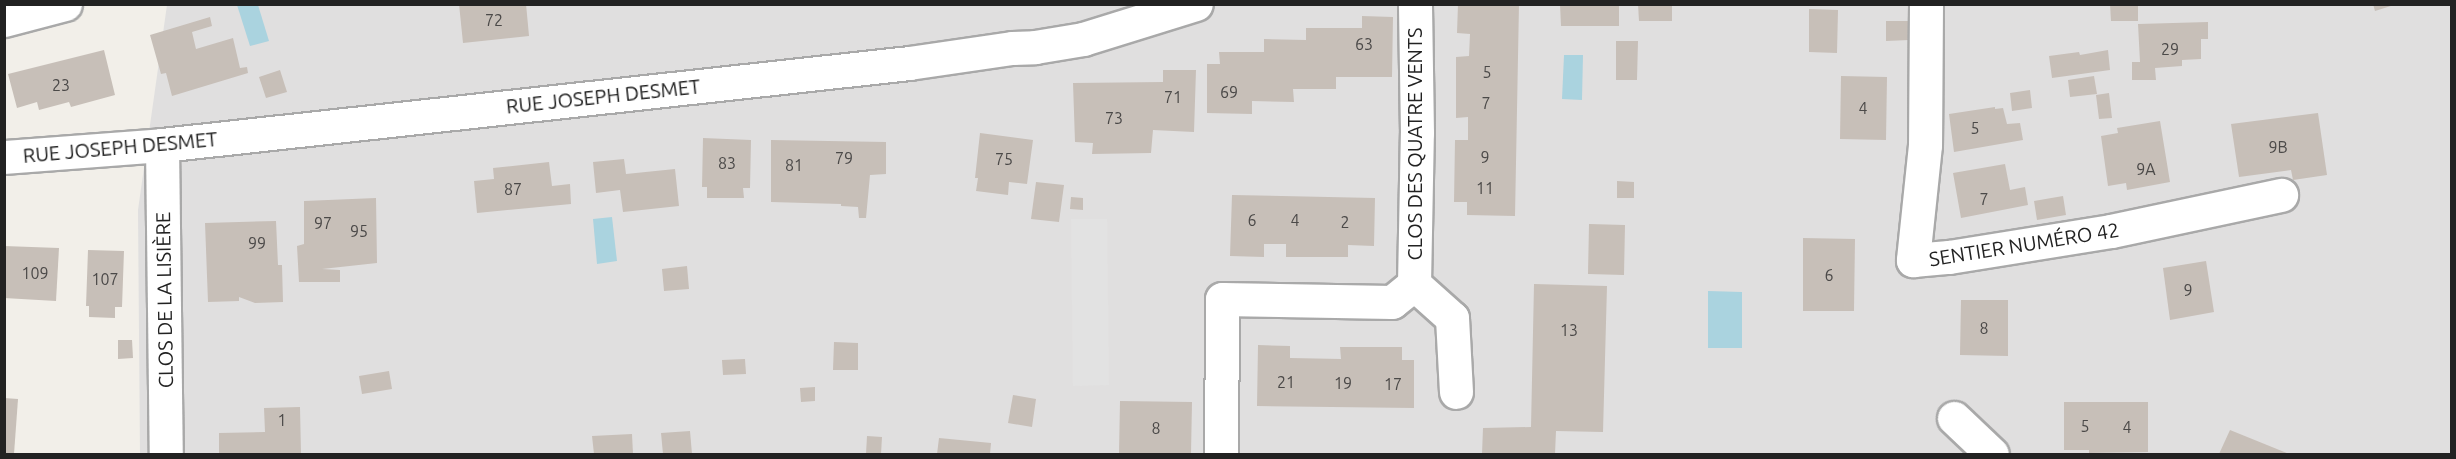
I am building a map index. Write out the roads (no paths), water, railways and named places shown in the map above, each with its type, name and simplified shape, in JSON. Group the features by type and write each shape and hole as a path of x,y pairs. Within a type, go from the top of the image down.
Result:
{"street":[{"path":"4,20 65,4"},
{"name":"RUE JOSEPH DESMET","path":"4,157 162,145 909,63 1011,48 1035,47 1083,39 1196,4"},
{"name":"CLOS DES QUATRE VENTS","path":"1221,454 1222,299 1392,302 1413,284 1417,134 1415,4"},
{"name":"SENTIER NUMÉRO 42","path":"1926,4 1925,145 1913,260 1949,257 2110,231 2281,195"},
{"name":"CLOS DE LA LISIÈRE","path":"162,145 166,454"},
{"name":"CLOS DES QUATRE VENTS","path":"1413,284 1452,318 1456,392"},
{"path":"1954,418 1992,454"}],"water":[{"path":"237,5 258,5 269,41 250,46"},
{"path":"1564,55 1583,55 1582,100 1562,99"},
{"path":"612,217 617,261 597,264 593,219"},
{"path":"1708,291 1742,292 1742,348 1708,348"}]}
